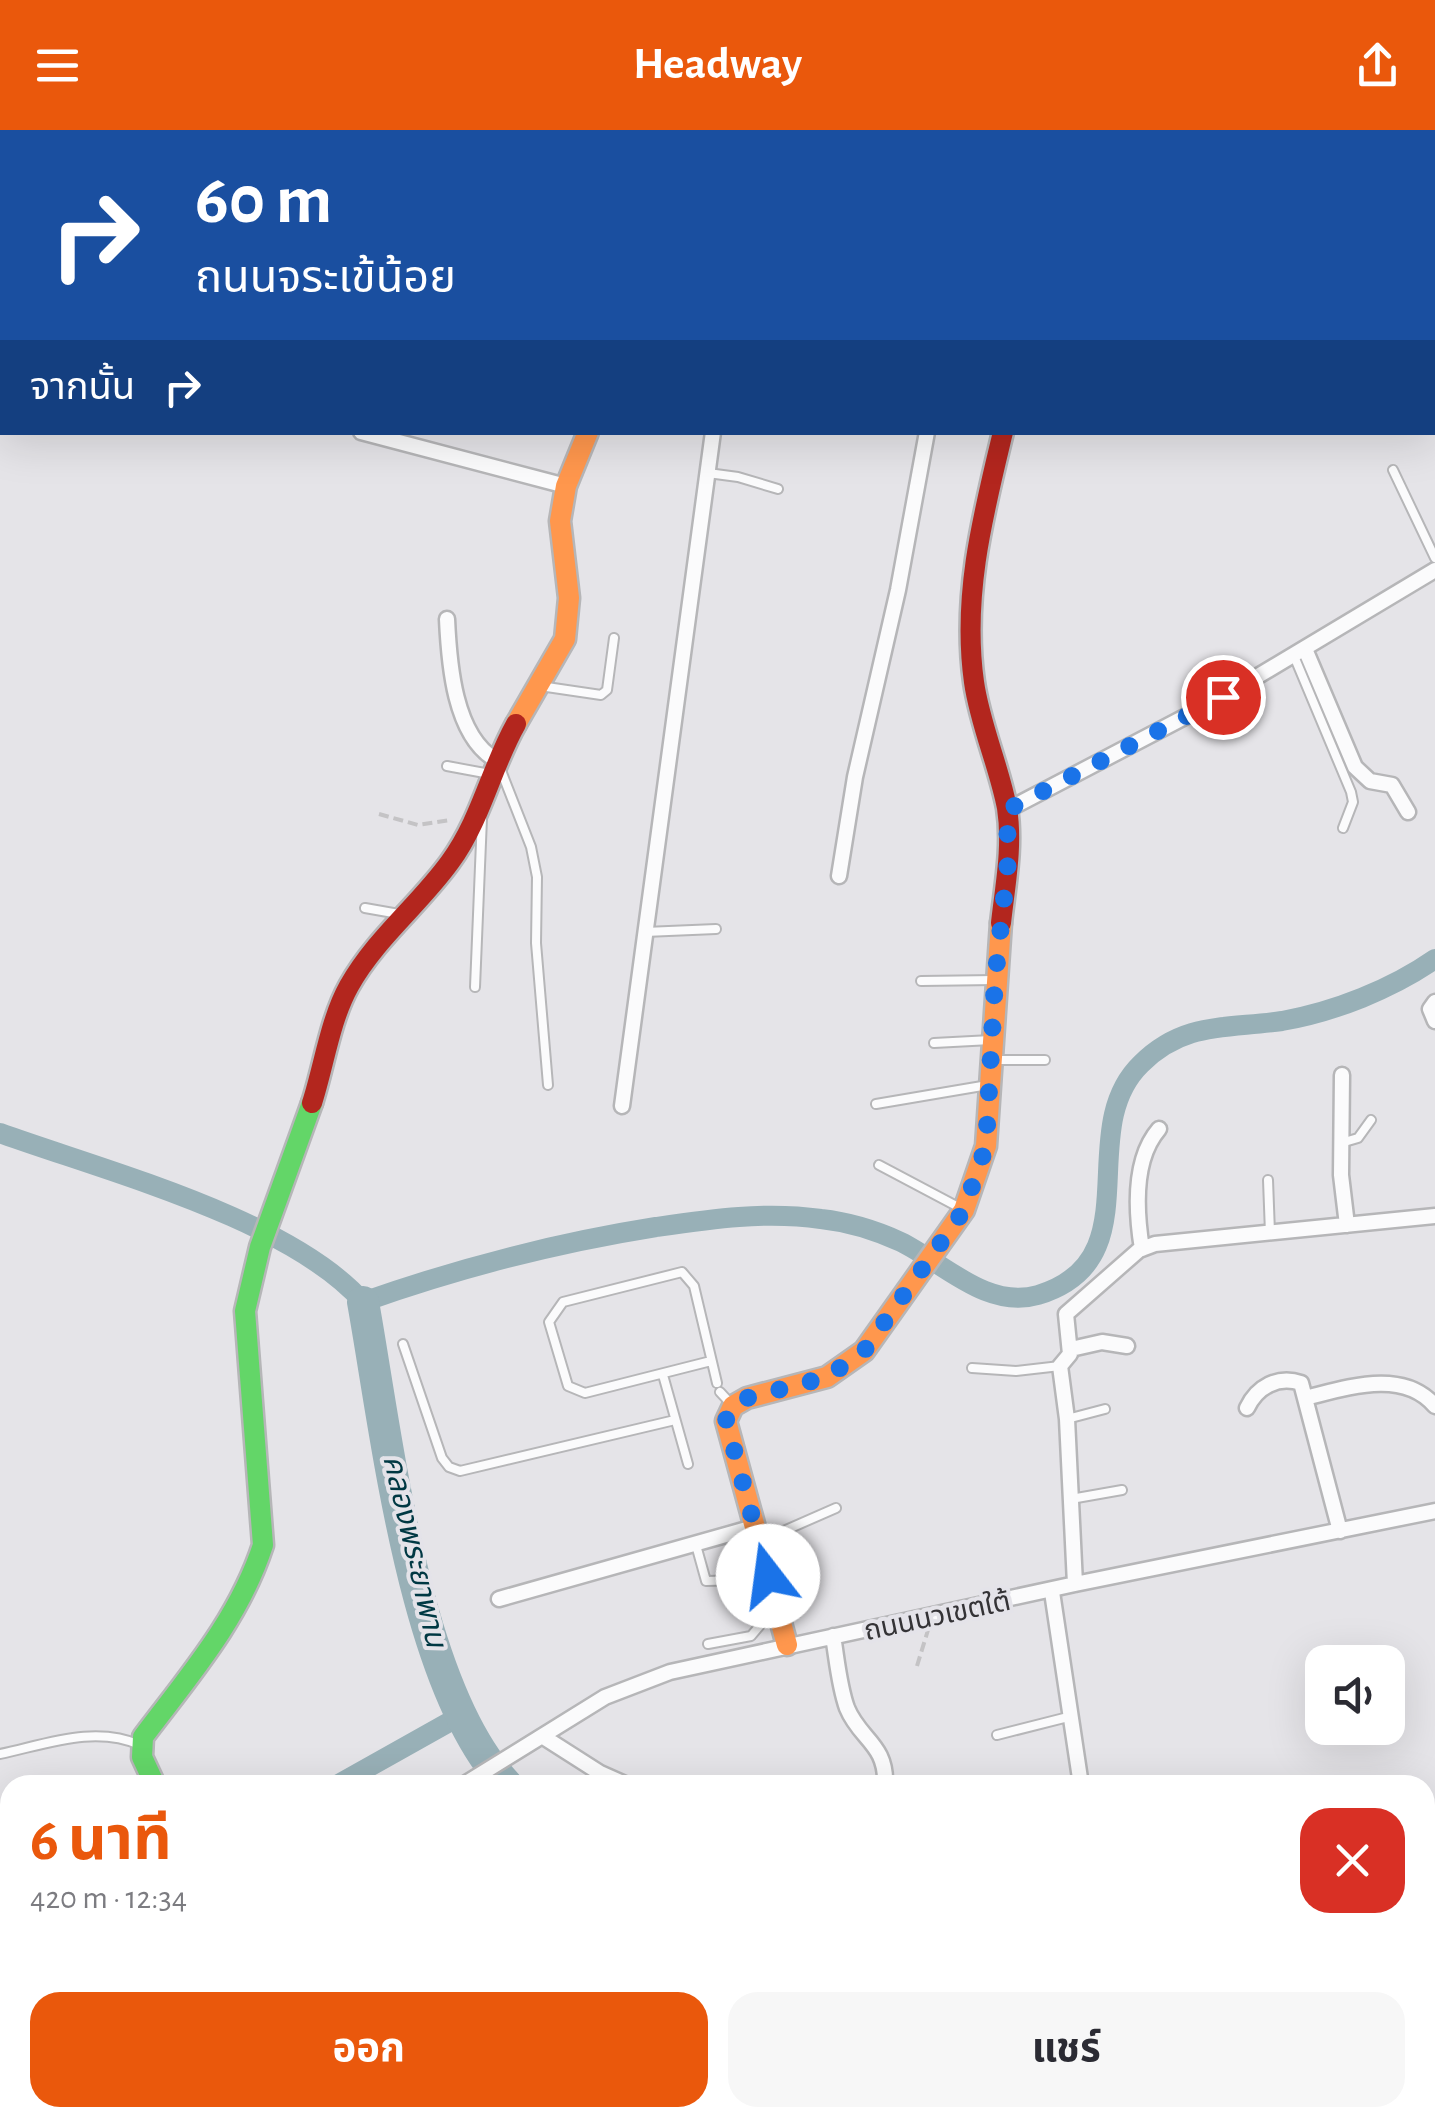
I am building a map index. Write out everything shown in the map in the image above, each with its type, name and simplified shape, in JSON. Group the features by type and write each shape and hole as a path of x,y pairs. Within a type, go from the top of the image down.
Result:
{"street":[{"path":"372,435 566,486"},
{"path":"151,1775 140,1745 246,1588 257,1568 263,1544 244,1335 245,1311 260,1247 280,1198 348,989 378,941 451,861 479,810 493,767 535,685 558,656 568,621 560,521 566,486 587,435"},
{"path":"622,1106 714,435"},
{"path":"839,876 855,777 898,590 926,435"},
{"path":"786,1645 726,1420 723,1394 842,1370 864,1351 964,1210 986,1146 995,980 1008,862 1007,810 974,684 969,630 978,535 1002,435"},
{"path":"1007,810 1137,744 1300,653 1435,570"},
{"path":"447,620 451,664 467,722 493,767"},
{"path":"1300,653 1354,767 1370,781 1392,784 1408,812"},
{"path":"1435,1002 1430,1009 1435,1021"},
{"path":"1342,1074 1342,1204 1347,1226"},
{"path":"1142,1249 1137,1218 1144,1160 1148,1143 1159,1129"},
{"path":"1076,1584 1068,1419 1060,1366 1070,1349 1066,1314 1142,1249 1170,1242 1435,1216"},
{"path":"1070,1349 1102,1342 1127,1346"},
{"path":"1246,1408 1262,1387 1290,1380 1300,1383 1340,1531"},
{"path":"1304,1398 1364,1383 1382,1383 1422,1392 1435,1406"},
{"name":"ถนนนวเขตใต้","path":"479,1775 639,1682 786,1645 1435,1511"},
{"path":"498,1599 696,1544 756,1535"},
{"path":"1052,1592 1080,1775"},
{"path":"833,1636 848,1711 879,1750 885,1775"},
{"path":"536,1740 604,1775"}],"lane":[{"path":"1393,470 1435,558"},
{"path":"708,474 738,477 778,489"},
{"path":"535,685 601,695 607,690 614,638"},
{"path":"1300,653 1354,802 1343,828"},
{"path":"446,766 493,767 531,848 537,877 536,943 548,1085"},
{"path":"475,986 479,810"},
{"path":"365,908 404,915"},
{"path":"645,932 716,929"},
{"path":"921,982 995,980"},
{"path":"934,1043 1045,1060"},
{"path":"876,1104 988,1085"},
{"path":"1341,1143 1358,1138 1371,1120"},
{"path":"879,1165 964,1210"},
{"path":"1268,1180 1270,1232"},
{"path":"712,1360 663,1375 577,1392 568,1386 549,1322 564,1302 682,1272 694,1286 723,1394"},
{"path":"403,1344 442,1458 449,1467 460,1471 675,1420"},
{"path":"972,1368 1016,1371 1060,1366"},
{"path":"663,1375 688,1464"},
{"path":"1068,1419 1105,1408"},
{"path":"1071,1500 1122,1490"},
{"path":"756,1535 836,1508"},
{"path":"696,1544 706,1580 746,1580 761,1624 751,1636 708,1644"},
{"path":"997,1735 1072,1716"},
{"path":"0,1754 106,1734 140,1745"}],"path":[{"path":"380,814 418,825 479,810"},
{"path":"917,1666 932,1616"}],"waterway":[{"path":"0,1133 142,1181 244,1222 331,1272 363,1302 435,1278 581,1241 697,1221 779,1216 831,1220 872,1230 901,1242 983,1290 1019,1298 1038,1295 1073,1278 1093,1254 1103,1224 1112,1123 1122,1092 1141,1064 1157,1050 1207,1029 1282,1021 1342,1005 1400,980 1435,959"},
{"name":"คลองพระยาพาน","path":"363,1302 395,1488 427,1625 449,1687 475,1742 500,1775"},
{"path":"355,1775 460,1716"}],"traffic: fast":[{"path":"150,1775 142,1757 143,1737 227,1622 263,1545 245,1311 260,1247 312,1103"}],"traffic: slow":[{"path":"516,724 565,639 569,598 560,521 566,486 587,435"},
{"path":"787,1645 726,1421 733,1406 747,1398 827,1377 864,1351 964,1210 986,1146 1001,923"}],"traffic: jam":[{"path":"1001,923 1009,822 974,682 971,618 976,556 1002,435"},
{"path":"312,1103 342,999 372,952 461,846 516,724"}],"route":[{"path":"768,1576 726,1420 733,1406 747,1398 827,1377 864,1351 964,1210 986,1146 995,980 1008,862 1007,810 1223,697"}]}
